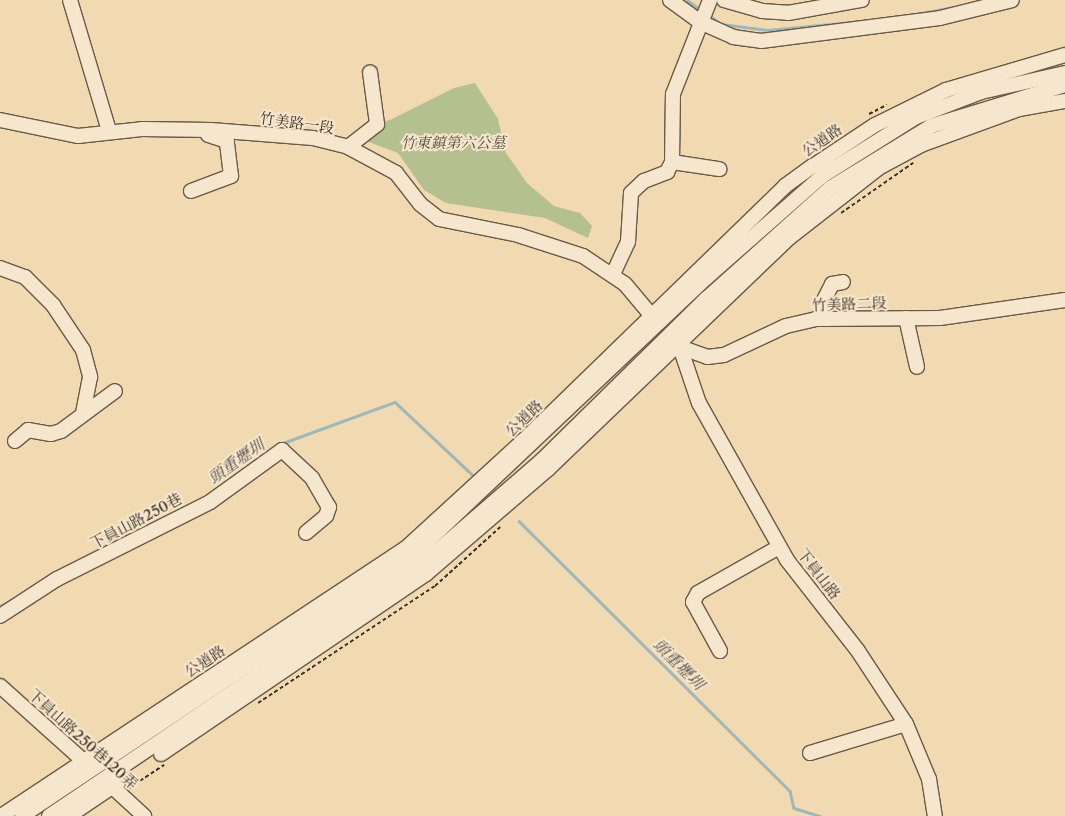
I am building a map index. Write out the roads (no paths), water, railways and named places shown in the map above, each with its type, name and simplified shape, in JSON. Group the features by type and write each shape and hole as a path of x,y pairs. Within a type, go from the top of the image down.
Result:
{"street":[{"path":"70,0 109,132"},
{"path":"670,0 700,22 733,37 761,42 940,18 1012,0"},
{"path":"613,274 628,242 631,193 644,181 667,172 672,162 673,94 710,0"},
{"path":"724,0 767,6 862,0"},
{"name":"公道路","path":"22,816 94,771 410,557 655,320 785,186 875,124 946,90 1065,55"},
{"path":"348,147 377,124 370,72"},
{"name":"公道路","path":"1,816 405,548 655,320 822,176 916,117 981,92 1065,73"},
{"path":"675,342 786,226 874,158 931,126 1065,85"},
{"path":"69,816 109,784 421,565 675,342 789,238 880,167 921,145 1019,110 1065,101"},
{"name":"竹美路一段","path":"0,120 59,134 188,130 313,138 348,147 396,173 420,204 439,219 553,244 613,274"},
{"path":"188,130 227,140 231,176 191,191"},
{"path":"672,162 719,169"},
{"path":"0,268 25,278 39,291 83,350 90,377 82,412"},
{"name":"竹美路二段","path":"613,274 675,342 707,357 724,355 786,326 826,319 940,318 1065,300"},
{"path":"826,319 823,302 832,284 843,282"},
{"path":"906,318 917,367"},
{"name":"下員山路","path":"675,342 699,403 779,547 858,652 906,724 929,779 936,816"},
{"path":"15,441 28,430 51,434 60,431 82,412 115,391"},
{"name":"下員山路250巷","path":"0,616 57,579 210,502 282,450 312,478 328,507 326,516 306,533"},
{"path":"720,651 693,602 698,593 779,547"},
{"name":"下員山路250巷120弄","path":"0,686 144,816"},
{"path":"810,753 906,724"},
{"path":"49,816 109,784"}],"waterway":[{"path":"687,0 700,9"},
{"path":"905,16 959,6"},
{"path":"709,15 721,24 768,30 872,20"},
{"name":"頭重壢圳","path":"280,444 395,402 475,477"},
{"name":"頭重壢圳","path":"519,521 790,791 794,808 821,816"},
{"name":"頭重壢圳","path":"0,606 19,596"}],"park label":[{"name":"竹東鎮第六公墓","path":"453,143"}]}
